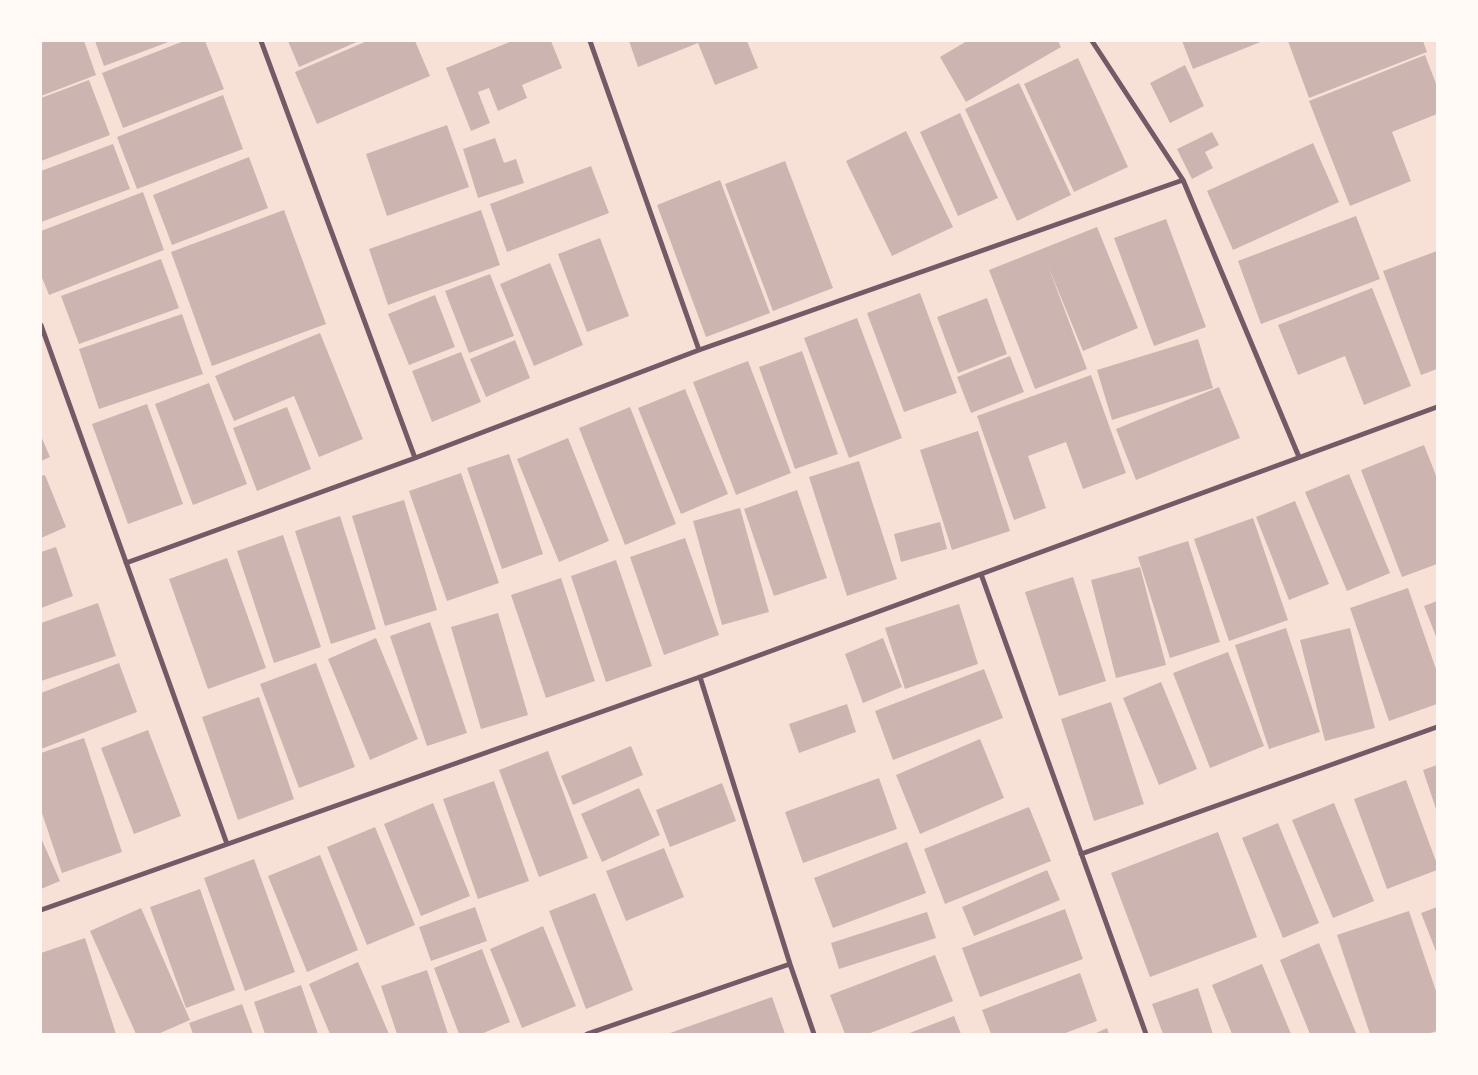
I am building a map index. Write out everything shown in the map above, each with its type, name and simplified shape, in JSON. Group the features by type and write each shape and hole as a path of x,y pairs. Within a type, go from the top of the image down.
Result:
{"street":[{"path":"261,41 416,458"},
{"path":"590,41 699,350"},
{"path":"1092,41 1183,180 1298,457"},
{"path":"126,563 416,458 699,350 1183,180"},
{"path":"41,325 227,844"},
{"path":"41,910 700,677 1437,407"},
{"path":"981,574 1146,1034"},
{"path":"700,677 790,964 814,1034"},
{"path":"1082,854 1437,727"},
{"path":"586,1034 790,964"}],"building":[{"path":"41,41 84,41 96,75 41,96"},
{"path":"95,41 171,41 104,66"},
{"path":"184,41 205,41 224,89 123,128 102,73"},
{"path":"288,41 359,41 299,67"},
{"path":"367,41 415,41 430,76 317,124 295,72"},
{"path":"512,41 551,41 562,68 522,85 527,98 498,111 489,88 478,92 490,123 471,131 446,68"},
{"path":"629,41 747,41 758,68 715,85 698,43 638,67"},
{"path":"967,41 1058,41 1061,47 966,102 940,57"},
{"path":"1182,41 1263,41 1193,69"},
{"path":"1288,41 1423,41 1427,52 1309,98"},
{"path":"1425,55 1437,86 1437,114 1392,132 1411,181 1350,206 1309,101"},
{"path":"1078,58 1128,167 1074,192 1024,84"},
{"path":"1185,65 1204,106 1170,123 1150,83"},
{"path":"89,80 110,135 41,161 41,98"},
{"path":"1019,83 1071,195 1017,221 965,109"},
{"path":"223,95 243,149 137,189 117,137"},
{"path":"960,113 998,198 958,216 920,132"},
{"path":"447,125 469,187 387,216 366,154"},
{"path":"906,131 953,227 892,256 846,161"},
{"path":"1212,132 1219,145 1205,152 1213,168 1192,179 1177,149"},
{"path":"495,138 504,163 516,159 524,183 478,198 463,149"},
{"path":"1313,143 1339,202 1233,250 1207,191"},
{"path":"113,144 130,189 41,222 41,171"},
{"path":"249,157 268,208 172,245 153,195"},
{"path":"785,161 833,288 773,311 725,184"},
{"path":"591,166 609,213 507,252 490,204"},
{"path":"720,180 770,313 706,337 657,205"},
{"path":"143,192 164,250 49,295 41,275 41,231"},
{"path":"284,210 326,324 212,366 171,252"},
{"path":"481,210 500,265 388,305 369,249"},
{"path":"1356,216 1380,279 1261,324 1238,261"},
{"path":"1166,219 1206,327 1154,346 1114,238"},
{"path":"1097,227 1138,328 1083,351 1048,266 1087,369 1035,389 989,270"},
{"path":"600,238 629,316 587,332 558,254"},
{"path":"1437,251 1437,369 1421,375 1383,271"},
{"path":"161,259 179,308 79,344 61,296"},
{"path":"550,263 583,345 534,366 500,284"},
{"path":"490,274 514,336 469,353 445,291"},
{"path":"1372,288 1411,386 1364,405 1345,356 1298,375 1278,325"},
{"path":"920,293 957,393 904,412 867,313"},
{"path":"435,295 455,347 409,365 388,314"},
{"path":"987,298 1007,354 958,373 937,317"},
{"path":"182,314 203,374 99,409 79,349"},
{"path":"857,318 902,438 849,458 804,338"},
{"path":"320,333 363,439 319,457 294,396 234,421 215,376"},
{"path":"1198,339 1213,388 1112,420 1097,370"},
{"path":"515,340 530,378 486,397 470,359"},
{"path":"802,351 838,454 795,469 759,367"},
{"path":"461,352 481,402 432,422 412,371"},
{"path":"1010,356 1024,392 971,413 957,377"},
{"path":"748,361 791,473 736,495 693,382"},
{"path":"1091,375 1126,473 1083,489 1066,442 1028,456 1046,508 1014,520 977,416"},
{"path":"209,383 247,484 193,505 155,404"},
{"path":"1219,387 1240,438 1136,480 1116,429"},
{"path":"685,389 728,494 681,514 638,408"},
{"path":"147,404 183,504 128,524 92,424"},
{"path":"287,407 311,469 257,491 233,428"},
{"path":"630,407 676,524 625,545 579,428"},
{"path":"978,431 1010,531 952,550 920,450"},
{"path":"41,436 50,457 41,461"},
{"path":"568,438 609,541 559,562 517,459"},
{"path":"1424,445 1437,478 1437,564 1402,577 1361,470"},
{"path":"509,454 543,554 502,569 467,468"},
{"path":"859,461 897,579 847,596 809,477"},
{"path":"461,473 499,583 447,601 409,491"},
{"path":"1349,474 1390,573 1347,591 1305,492"},
{"path":"45,475 66,527 41,538 41,476"},
{"path":"797,490 827,578 774,596 744,509"},
{"path":"404,500 437,610 385,626 352,516"},
{"path":"1295,501 1329,584 1289,600 1256,517"},
{"path":"740,508 769,612 722,625 693,521"},
{"path":"340,516 376,629 331,644 295,531"},
{"path":"1253,518 1288,620 1229,641 1194,539"},
{"path":"940,522 947,549 901,562 894,534"},
{"path":"283,535 321,647 274,663 237,551"},
{"path":"685,538 719,635 664,655 630,557"},
{"path":"1188,541 1220,642 1170,658 1138,557"},
{"path":"56,547 73,596 41,608 41,552"},
{"path":"227,558 266,668 208,689 169,579"},
{"path":"616,560 652,666 606,682 571,576"},
{"path":"1140,567 1166,665 1116,678 1091,580"},
{"path":"1073,577 1106,681 1059,696 1025,592"},
{"path":"561,578 595,681 546,698 511,595"},
{"path":"1408,588 1437,672 1437,704 1389,721 1350,608"},
{"path":"1437,601 1437,639 1424,606"},
{"path":"98,603 116,656 41,681 41,623"},
{"path":"959,604 978,664 905,689 885,628"},
{"path":"498,613 528,715 481,729 451,627"},
{"path":"430,622 467,733 427,746 390,636"},
{"path":"1286,628 1320,732 1269,749 1235,645"},
{"path":"1350,628 1375,728 1325,741 1300,640"},
{"path":"376,638 418,739 370,760 328,659"},
{"path":"883,638 902,687 863,703 845,654"},
{"path":"1228,652 1264,746 1210,768 1173,673"},
{"path":"119,663 137,712 41,749 41,693"},
{"path":"316,663 355,767 299,788 260,684"},
{"path":"984,669 1003,718 893,760 875,711"},
{"path":"1161,682 1197,769 1159,785 1123,698"},
{"path":"259,697 294,799 238,820 202,717"},
{"path":"1111,702 1144,804 1094,821 1061,719"},
{"path":"847,704 856,732 799,753 789,724"},
{"path":"148,730 181,816 134,834 101,748"},
{"path":"84,738 122,852 62,873 41,810 41,753"},
{"path":"980,739 1004,798 920,834 896,775"},
{"path":"631,746 643,775 573,805 561,776"},
{"path":"548,751 588,858 539,877 499,770"},
{"path":"1437,765 1437,809 1436,809 1423,770"},
{"path":"879,778 897,829 803,863 785,812"},
{"path":"1406,780 1437,864 1437,870 1387,889 1354,799"},
{"path":"494,781 529,881 478,899 443,799"},
{"path":"722,783 736,821 670,847 656,810"},
{"path":"639,788 660,835 602,862 581,814"},
{"path":"433,803 470,896 421,916 384,824"},
{"path":"1334,803 1374,901 1333,918 1292,820"},
{"path":"1029,807 1051,861 945,904 924,849"},
{"path":"1278,823 1319,923 1283,938 1242,838"},
{"path":"375,827 415,925 367,945 327,847"},
{"path":"1218,832 1257,937 1150,977 1111,873"},
{"path":"41,838 60,881 41,889"},
{"path":"907,842 926,893 833,928 814,878"},
{"path":"664,848 684,897 626,921 606,871"},
{"path":"320,855 358,950 307,972 268,876"},
{"path":"254,859 295,972 245,991 204,878"},
{"path":"1047,870 1060,900 974,936 962,907"},
{"path":"200,889 235,990 186,1008 150,907"},
{"path":"595,893 633,990 586,1009 549,911"},
{"path":"475,907 487,941 431,961 419,927"},
{"path":"1437,907 1437,954 1421,913"},
{"path":"141,908 190,1020 158,1034 136,1034 90,931"},
{"path":"1065,909 1083,959 980,997 962,948"},
{"path":"1409,911 1437,994 1437,1031 1427,1034 1370,1034 1337,935"},
{"path":"927,912 936,938 839,969 831,943"},
{"path":"543,926 576,1006 522,1028 490,949"},
{"path":"85,938 116,1034 41,1034 41,953"},
{"path":"1319,943 1355,1034 1310,1034 1280,960"},
{"path":"482,949 510,1022 481,1034 459,1034 434,968"},
{"path":"935,955 953,1001 868,1034 845,1034 830,995"},
{"path":"358,962 389,1034 330,1034 309,984"},
{"path":"1262,964 1291,1034 1232,1034 1212,985"},
{"path":"427,970 448,1034 397,1034 381,986"},
{"path":"1080,973 1097,1021 1063,1034 991,1034 982,1010"},
{"path":"301,985 318,1034 265,1034 254,1002"},
{"path":"1198,988 1213,1034 1163,1034 1152,1004"},
{"path":"772,997 785,1034 670,1034 670,1033"},
{"path":"242,1004 253,1034 193,1034 189,1023"},
{"path":"954,1016 961,1034 907,1034"},
{"path":"1107,1028 1109,1034 1094,1034"}]}
